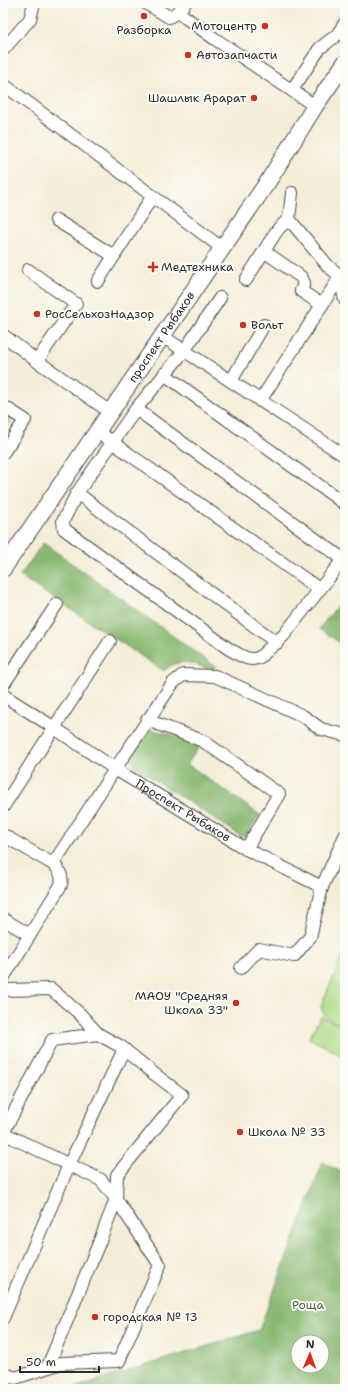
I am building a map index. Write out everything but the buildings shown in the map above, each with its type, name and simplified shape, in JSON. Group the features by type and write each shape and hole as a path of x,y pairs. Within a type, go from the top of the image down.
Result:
{"main road":[{"name":"проспект Рыбаков","path":"3,570 269,180 315,106 345,63"}],"street":[{"path":"3,50 30,18 34,3"},
{"path":"146,3 169,17 182,8 215,39 315,106"},
{"path":"292,90 320,48 337,35 345,23"},
{"path":"3,84 222,248"},
{"path":"292,193 289,220 328,266 342,278 345,300"},
{"path":"98,281 152,197"},
{"path":"56,220 114,256"},
{"path":"246,280 278,228 289,220"},
{"path":"264,251 301,277 304,283 301,292 322,305"},
{"path":"28,270 76,304 37,361"},
{"path":"260,401 322,305 342,278"},
{"path":"136,409 344,558 277,643 256,659 250,659 229,648 65,531 62,520 77,493 136,409 184,351 220,298"},
{"path":"231,381 264,325"},
{"path":"3,335 37,361 110,412"},
{"path":"162,336 345,456"},
{"path":"164,374 345,504"},
{"path":"3,406 25,420 3,453"},
{"path":"98,432 319,589"},
{"path":"77,493 277,643"},
{"path":"3,685 57,604"},
{"path":"3,807 53,727 110,641"},
{"path":"53,864 147,720 173,683 183,676 215,676 303,716 321,729 345,735"},
{"name":"Проспект Рыбаков","path":"3,695 115,769 246,849 322,887"},
{"path":"147,720 203,741 279,794 246,849"},
{"path":"3,835 53,864 60,871 62,877 61,885 3,978"},
{"path":"241,968 258,949 294,956 310,937 322,887 345,836"},
{"path":"3,919 30,935"},
{"path":"3,990 51,989 80,1014 98,1034 124,1049 182,1095 117,1175 116,1198 99,1244 48,1366"},
{"path":"3,1373 15,1378 61,1363 119,1361 160,1265 116,1198 101,1180 4,1137 52,1040 98,1034"},
{"path":"3,1318 69,1165 124,1049"}],"green space":[{"path":"3,414 12,419 3,433"},
{"path":"43,543 216,667 211,670 193,664 181,663 170,666 164,671 20,576"},
{"path":"345,596 345,645 319,629"},
{"path":"150,729 183,738 199,747 187,764 260,815 246,835 241,836 135,767 132,758 134,750"},
{"path":"345,950 345,1026 326,1017 321,1006"},
{"path":"321,1016 345,1029 345,1057 309,1038"},
{"name":"Роща","path":"323,1162 345,1174 345,1389 70,1389 259,1330"}],"place":[{"name":"Разборка","path":"144,16"},
{"name":"Мотоцентр","path":"265,26"},
{"name":"Автозапчасти","path":"188,55"},
{"name":"Шашлык Арарат","path":"254,98"},
{"name":"Медтехника","path":"153,267"},
{"name":"РосСельхозНадзор","path":"37,314"},
{"name":"Вольт","path":"243,325"},
{"name":"МАОУ \"Средняя Школа 33\"","path":"236,1003"},
{"name":"Школа № 33","path":"240,1132"},
{"name":"городская № 13","path":"95,1317"}]}
